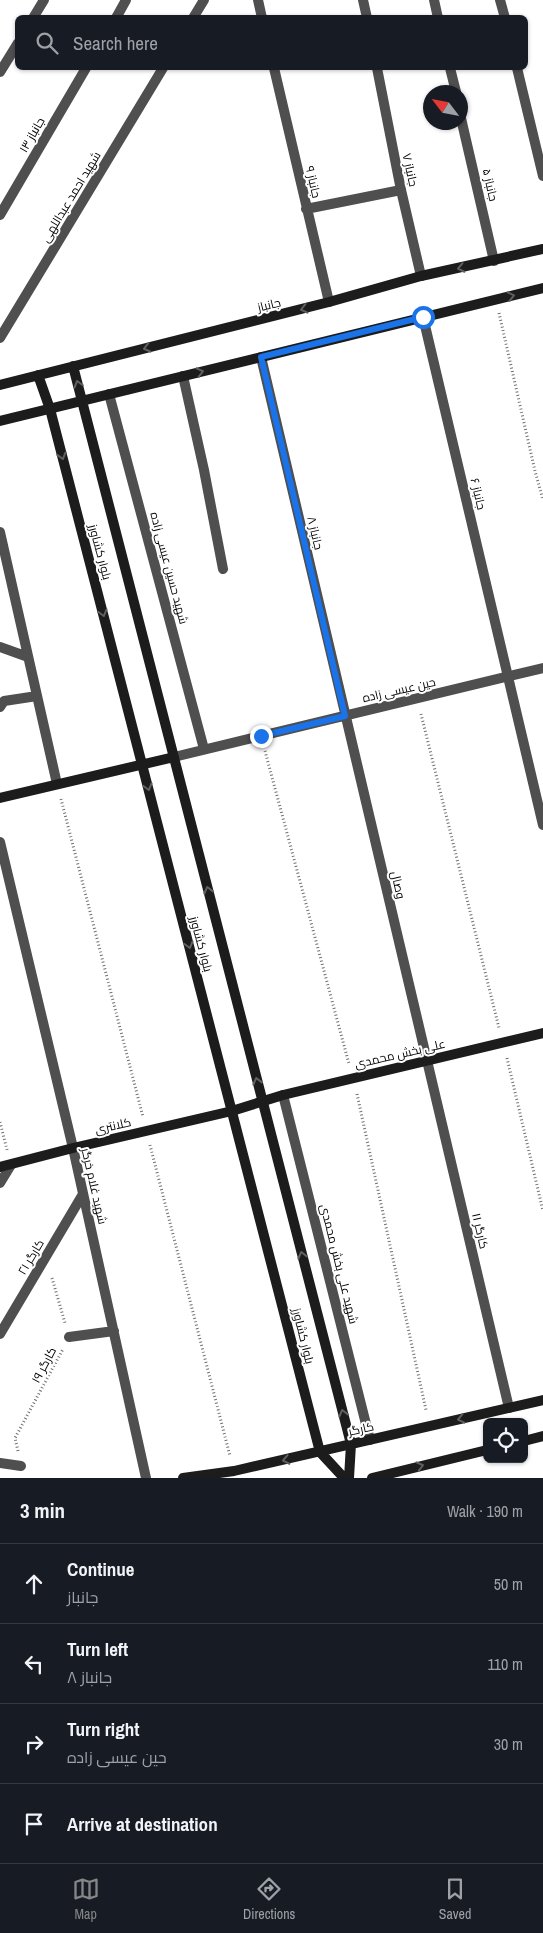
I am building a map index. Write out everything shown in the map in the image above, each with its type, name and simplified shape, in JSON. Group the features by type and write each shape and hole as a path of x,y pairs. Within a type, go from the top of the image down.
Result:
{"street":[{"path":"35,15 44,0"},
{"path":"118,15 126,0"},
{"path":"196,15 204,0"},
{"path":"258,0 261,15"},
{"path":"363,0 366,15"},
{"path":"434,0 437,15"},
{"path":"500,0 503,15"},
{"path":"0,72 15,48"},
{"name":"جانباز ۱۳","path":"0,215 85,70"},
{"name":"شهید احمد عبداللهی","path":"0,338 162,70"},
{"name":"جانباز ۹","path":"274,70 329,302"},
{"name":"جانباز ۷","path":"377,70 401,190 421,276"},
{"path":"450,70 454,85"},
{"path":"517,70 543,176"},
{"name":"جانباز ۵","path":"464,130 494,261"},
{"path":"306,209 401,190"},
{"name":"جانباز","path":"0,385 329,302 421,276 543,249"},
{"path":"0,421 543,288"},
{"name":"جانباز ۶","path":"423,317 543,824"},
{"name":"جانباز ۸","path":"261,357 345,716"},
{"name":"بلوار کشاورز","path":"73,366 351,1444 349,1478"},
{"name":"بلوار کشاورز","path":"38,375 50,409 320,1452 344,1478"},
{"path":"182,376 204,470 223,569"},
{"name":"شهید حسین عیسی زاده","path":"109,394 204,749"},
{"path":"0,532 57,784"},
{"path":"0,647 28,657"},
{"name":"حین عیسی زاده","path":"174,756 543,668"},
{"path":"0,707 4,701 37,696"},
{"name":"وصال","path":"345,716 427,1061"},
{"path":"0,798 174,756"},
{"name":"شهید غلام خرگر","path":"0,842 73,1148 146,1478"},
{"name":"علی بخش محمدی","path":"263,1103 283,1095 543,1033"},
{"name":"کارگر ۱۱","path":"427,1061 508,1408"},
{"name":"شهید علی بخش محمدی","path":"283,1095 370,1440"},
{"name":"کلانتری","path":"0,1167 263,1103"},
{"path":"0,1183 11,1165"},
{"name":"کارگر ۲۱","path":"0,1334 83,1194"},
{"path":"69,1337 114,1331"},
{"name":"کارگر","path":"183,1478 234,1471 543,1400"},
{"path":"528,1440 543,1436"},
{"path":"372,1478 483,1451"},
{"path":"0,1463 22,1466"}],"path":[{"path":"496,299 543,500"},
{"path":"417,699 543,1211"},
{"path":"0,1122 11,1165"},
{"name":"کارگر ۱۹","path":"22,1466 15,1438 69,1337 46,1257"}],"route":[{"path":"261,736 345,716 261,357 423,317"}]}
